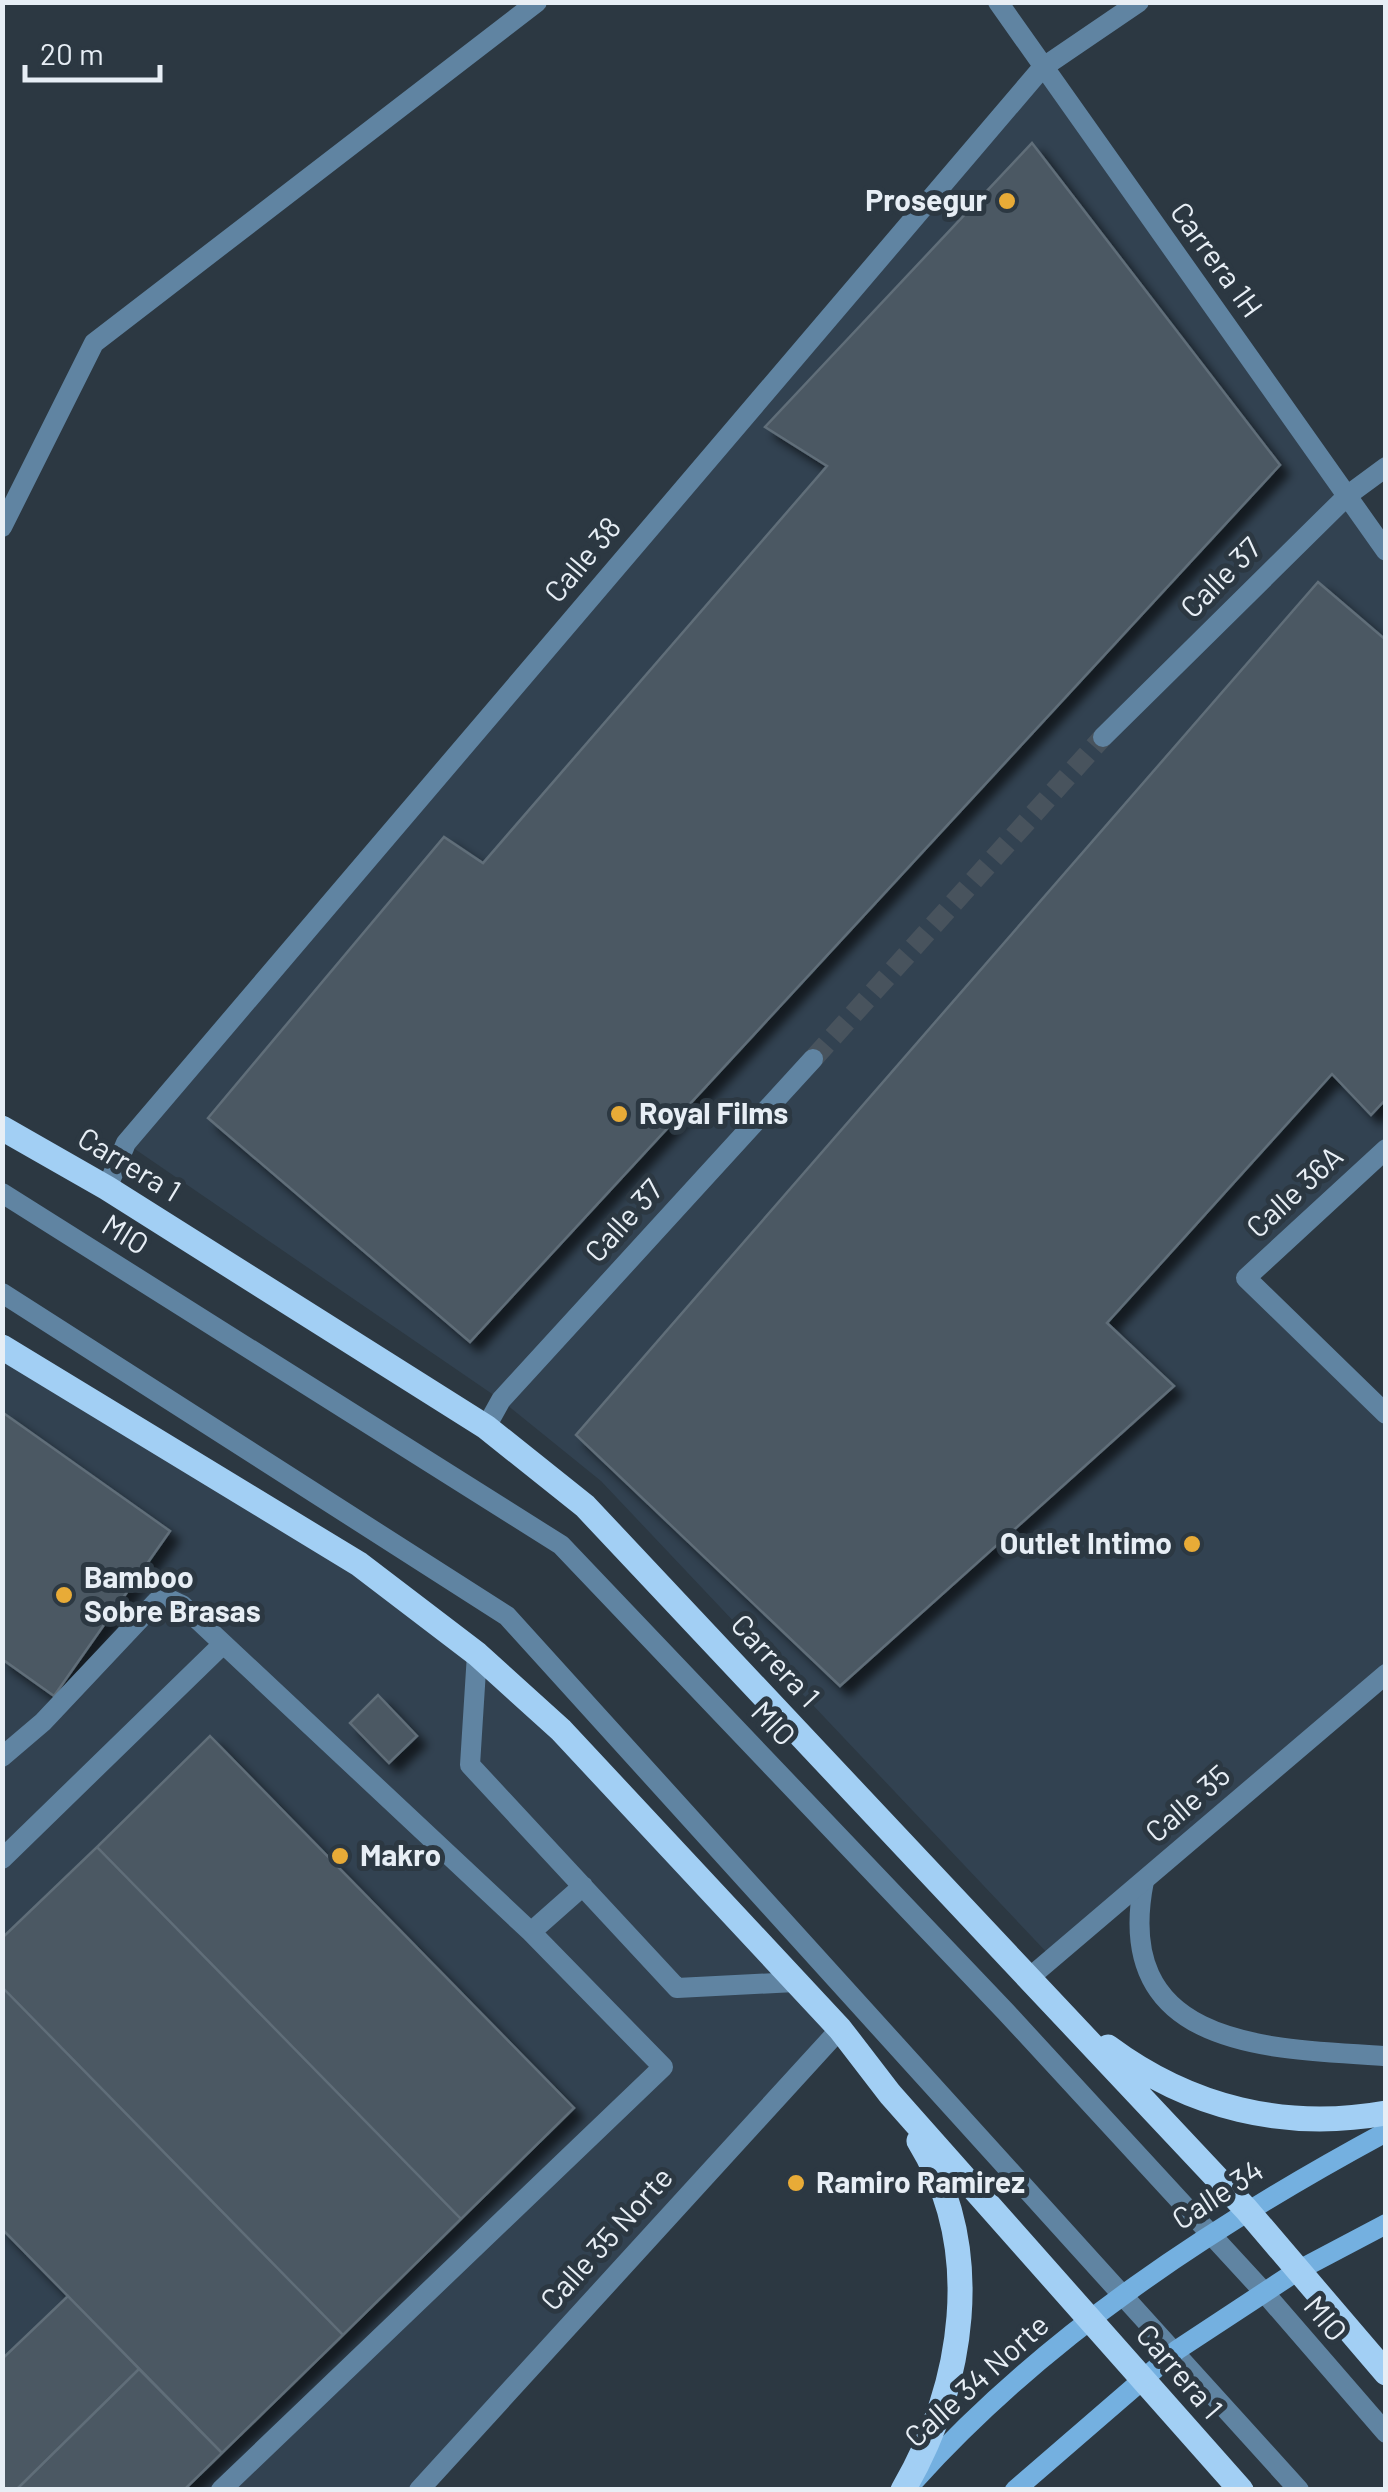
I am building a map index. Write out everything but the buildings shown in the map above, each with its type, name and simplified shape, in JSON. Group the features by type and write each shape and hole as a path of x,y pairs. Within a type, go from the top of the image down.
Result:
{"main road":[{"name":"Carrera 1","path":"2,1128 108,1188 486,1427 585,1506 1246,2209 1386,2373"},
{"name":"Carrera 1","path":"2,1347 359,1564 477,1654 561,1730 840,2029 890,2094 1241,2490"},
{"path":"1062,2014 1122,2058 1184,2094 1252,2115 1337,2122 1386,2113"},
{"path":"890,2094 930,2160 954,2233 962,2310 952,2376 931,2440 904,2490"},
{"name":"Calle 34","path":"1090,2319 1246,2209 1386,2132"},
{"path":"1015,2490 1176,2350 1297,2270 1386,2224"},
{"name":"Calle 34 Norte","path":"904,2490 951,2440 1090,2319"}],"street":[{"path":"2,527 94,343 537,2"},
{"name":"Carrera 1H","path":"998,2 1386,552"},
{"name":"Calle 38","path":"108,1188 126,1144 1042,68 1139,2"},
{"name":"Calle 37","path":"1103,737 1348,495 1386,467"},
{"name":"Calle 37","path":"486,1427 501,1400 813,1059"},
{"name":"Calle 36A","path":"1386,1149 1246,1278 1386,1414"},
{"name":"MIO","path":"2,1193 560,1546 1006,2012 1263,2291 1386,2433"},
{"path":"2,1293 506,1616 1299,2490"},
{"path":"2,1757 42,1722 157,1601 169,1599 182,1605 531,1932 662,2067 222,2490"},
{"path":"2,1858 222,1645"},
{"path":"477,1654 470,1765 678,1988 795,1982"},
{"name":"Calle 35","path":"1029,1978 1386,1674"},
{"path":"1144,1881 1137,1918 1140,1953 1157,1994 1184,2018 1217,2035 1269,2046 1386,2056"},
{"path":"531,1932 583,1886"},
{"name":"Calle 35 Norte","path":"418,2490 840,2029"}],"shaded area":[{"path":"1042,68 1385,551 1385,1149 1247,1279 1385,1414 1385,1674 1052,1958 601,1481 501,1400 126,1143"},
{"name":"Makro","path":"2,1347 477,1654 840,2029 419,2489 3,2489 3,1659 55,1695 169,1531 3,1412"}],"tunnel":[{"path":"813,1059 1103,737"}],"place":[{"name":"Prosegur","path":"1007,201"},
{"name":"Royal Films","path":"619,1114"},
{"name":"Outlet Intimo","path":"1192,1544"},
{"name":"Bamboo Sobre Brasas","path":"64,1595"},
{"name":"Makro","path":"340,1856"},
{"name":"Ramiro Ramirez","path":"796,2183"}]}
